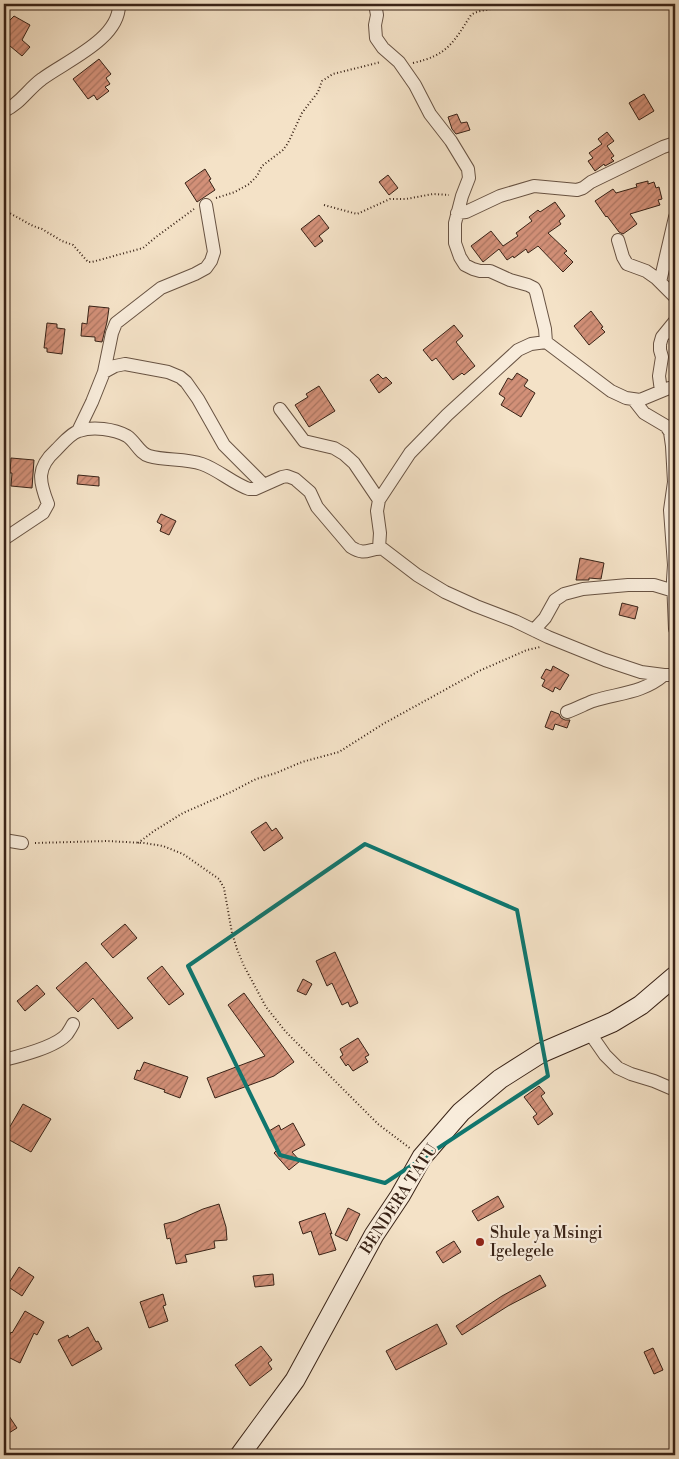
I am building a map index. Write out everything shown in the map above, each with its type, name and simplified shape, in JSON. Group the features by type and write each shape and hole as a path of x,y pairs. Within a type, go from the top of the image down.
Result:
{"main road":[{"name":"BENDERA TATU","path":"240,1455 295,1380 383,1220 400,1196 422,1157 461,1112 500,1079 541,1053 613,1022 641,1005 675,976"}],"street":[{"path":"4,111 21,100 40,80 88,50 100,40 114,24 120,11 120,4"},
{"path":"375,4 378,15 375,25 376,38 383,48 400,64 415,85 430,114 468,169 469,178 455,223 455,243 460,257 465,265 473,269 490,271 510,280 528,284 534,288 545,329 546,342"},
{"path":"457,213 466,212 507,193 534,186 577,190 629,163 675,143"},
{"path":"4,538 43,513 48,504 40,480 42,466 49,455 78,431 104,372 112,333 116,323 161,288 195,274 206,268 211,261 214,252 206,205"},
{"path":"660,282 675,217"},
{"path":"618,240 627,264 646,271 675,297"},
{"path":"661,391 659,376 662,357 660,344 662,337 675,320"},
{"path":"379,548 380,533 377,511 380,500 410,453 446,415 518,350 532,344 546,342 611,391 626,398 640,400 669,388 675,388"},
{"path":"104,372 115,366 125,364 168,372 180,377 198,399 224,445 264,485"},
{"path":"633,399 644,413 666,426 670,432 674,482 670,510 674,565 675,629"},
{"path":"280,409 304,441 334,448 354,463 380,500"},
{"path":"78,431 102,428 127,436 142,453 148,456 202,464 249,489 255,489 282,477 287,476 295,479 310,492 317,508 356,551 372,551 379,548 388,552 417,575 445,592 476,606 515,621 577,650 605,660 641,672 670,675"},
{"path":"534,630 546,618 549,608 555,600 564,594 583,589 628,585 654,585 674,591"},
{"path":"568,712 595,701 641,688 670,675"},
{"path":"4,840 22,843"},
{"path":"4,1060 47,1046 66,1036 73,1024"},
{"path":"589,1032 606,1056 618,1068 675,1090"}],"path":[{"path":"4,210 73,245 88,262 144,248 197,207 206,205 219,196 235,192 249,184 257,176 262,166 283,150 302,113 318,92 322,82 333,74 382,62 400,64 420,61 442,52 454,42 471,15 480,11 498,8 502,4"},
{"path":"324,205 357,214 390,199 406,199 433,194 462,196"},
{"path":"138,843 183,813 232,792 256,779 302,762 339,752 382,724 479,671 527,650 540,647"},
{"path":"22,843 107,841 163,846 183,854 219,879 224,888 232,933 237,949 266,1007 286,1032 378,1124 422,1157"}],"highlighted area":[{"path":"365,844 517,910 548,1076 385,1183 280,1155 188,966"}],"building":[{"path":"14,16 30,25 22,40 30,47 22,56 4,41 4,26"},
{"path":"99,59 111,74 106,78 110,84 105,87 109,91 97,100 94,95 88,99 73,79"},
{"path":"644,94 654,111 639,120 629,103"},
{"path":"457,114 461,123 467,122 470,130 456,134 448,117"},
{"path":"607,132 614,141 607,146 614,156 611,158 614,161 605,166 604,164 595,171 588,161 593,158 589,153 602,144 598,139"},
{"path":"205,169 215,190 197,202 185,183"},
{"path":"388,175 398,188 389,195 379,182"},
{"path":"648,181 648,184 654,182 656,188 659,187 662,199 658,200 660,205 630,214 637,224 623,234 619,232 595,201 613,189 616,193 637,187 636,184"},
{"path":"555,202 565,216 559,221 561,224 548,233 567,251 564,253 573,262 563,272 538,246 528,253 526,249 514,258 513,256 507,260 499,249 483,262 471,246 491,231 503,246 518,236 516,233 532,221 529,217 538,210 540,212"},
{"path":"319,215 329,228 319,236 323,241 315,247 301,229"},
{"path":"89,306 109,308 102,342 95,341 95,337 81,336 82,323 87,324"},
{"path":"591,311 605,332 589,345 574,326"},
{"path":"47,323 57,324 57,328 65,329 62,354 47,352 47,348 44,348"},
{"path":"454,325 463,336 456,342 475,366 464,375 462,373 453,380 436,358 432,361 423,350"},
{"path":"517,373 528,380 524,386 535,393 521,417 501,405 505,398 499,394 508,378 512,380"},
{"path":"378,374 383,379 386,377 392,383 379,393 370,380"},
{"path":"319,386 335,411 309,427 295,405 308,397 306,394"},
{"path":"11,458 34,460 32,488 11,486"},
{"path":"78,475 99,477 99,486 77,484"},
{"path":"161,514 176,521 169,535 160,531 162,525 157,522"},
{"path":"580,558 604,563 601,579 576,580"},
{"path":"622,603 638,607 635,619 619,615"},
{"path":"553,666 569,675 560,690 555,687 553,692 542,686 545,680 541,678 546,669 551,671"},
{"path":"551,711 559,714 565,720 570,720 567,728 555,724 553,730 545,727"},
{"path":"266,822 272,831 276,828 283,838 264,851 251,832"},
{"path":"125,924 137,938 113,958 101,944"},
{"path":"335,952 358,1003 350,1007 348,1002 342,1005 332,983 327,986 316,961"},
{"path":"86,962 133,1018 118,1029 93,998 78,1012 56,988"},
{"path":"162,966 184,994 169,1005 147,978"},
{"path":"303,979 312,984 306,995 297,991"},
{"path":"37,985 45,994 25,1011 17,1001"},
{"path":"244,993 294,1062 274,1076 215,1098 207,1078 265,1056 228,1005"},
{"path":"358,1038 369,1055 365,1057 368,1062 353,1071 348,1064 346,1066 340,1057 343,1055 340,1049"},
{"path":"144,1062 188,1077 180,1098 164,1092 165,1090 134,1079 137,1070 140,1071"},
{"path":"539,1086 545,1093 541,1096 553,1114 538,1125 533,1117 537,1114 524,1097"},
{"path":"23,1104 51,1119 31,1152 4,1137"},
{"path":"293,1123 305,1145 292,1152 300,1161 289,1170 274,1153 277,1150 269,1131 279,1125 281,1130"},
{"path":"498,1196 504,1207 478,1221 472,1211"},
{"path":"219,1204 226,1227 227,1240 214,1241 215,1248 185,1255 187,1262 176,1264 170,1238 167,1239 164,1224"},
{"path":"348,1208 360,1214 347,1241 335,1235"},
{"path":"325,1213 336,1250 319,1255 311,1231 303,1234 299,1222"},
{"path":"454,1241 461,1252 443,1263 436,1252"},
{"path":"19,1267 34,1277 22,1296 7,1286"},
{"path":"273,1274 274,1285 255,1287 253,1276"},
{"path":"540,1275 546,1286 508,1306 462,1335 456,1326 502,1296"},
{"path":"163,1294 166,1305 163,1306 168,1321 149,1328 140,1302"},
{"path":"25,1311 44,1322 37,1335 34,1333 20,1363 4,1355 4,1348 11,1332"},
{"path":"437,1324 447,1344 396,1370 386,1351"},
{"path":"88,1327 102,1349 72,1366 58,1340 68,1335 69,1338"},
{"path":"261,1346 272,1360 268,1363 272,1369 250,1386 235,1365"},
{"path":"653,1348 663,1370 654,1374 644,1352"},
{"path":"9,1416 17,1428 4,1436 4,1420"}],"place":[{"name":"Shule ya Msingi Igelegele","path":"480,1242"}]}
